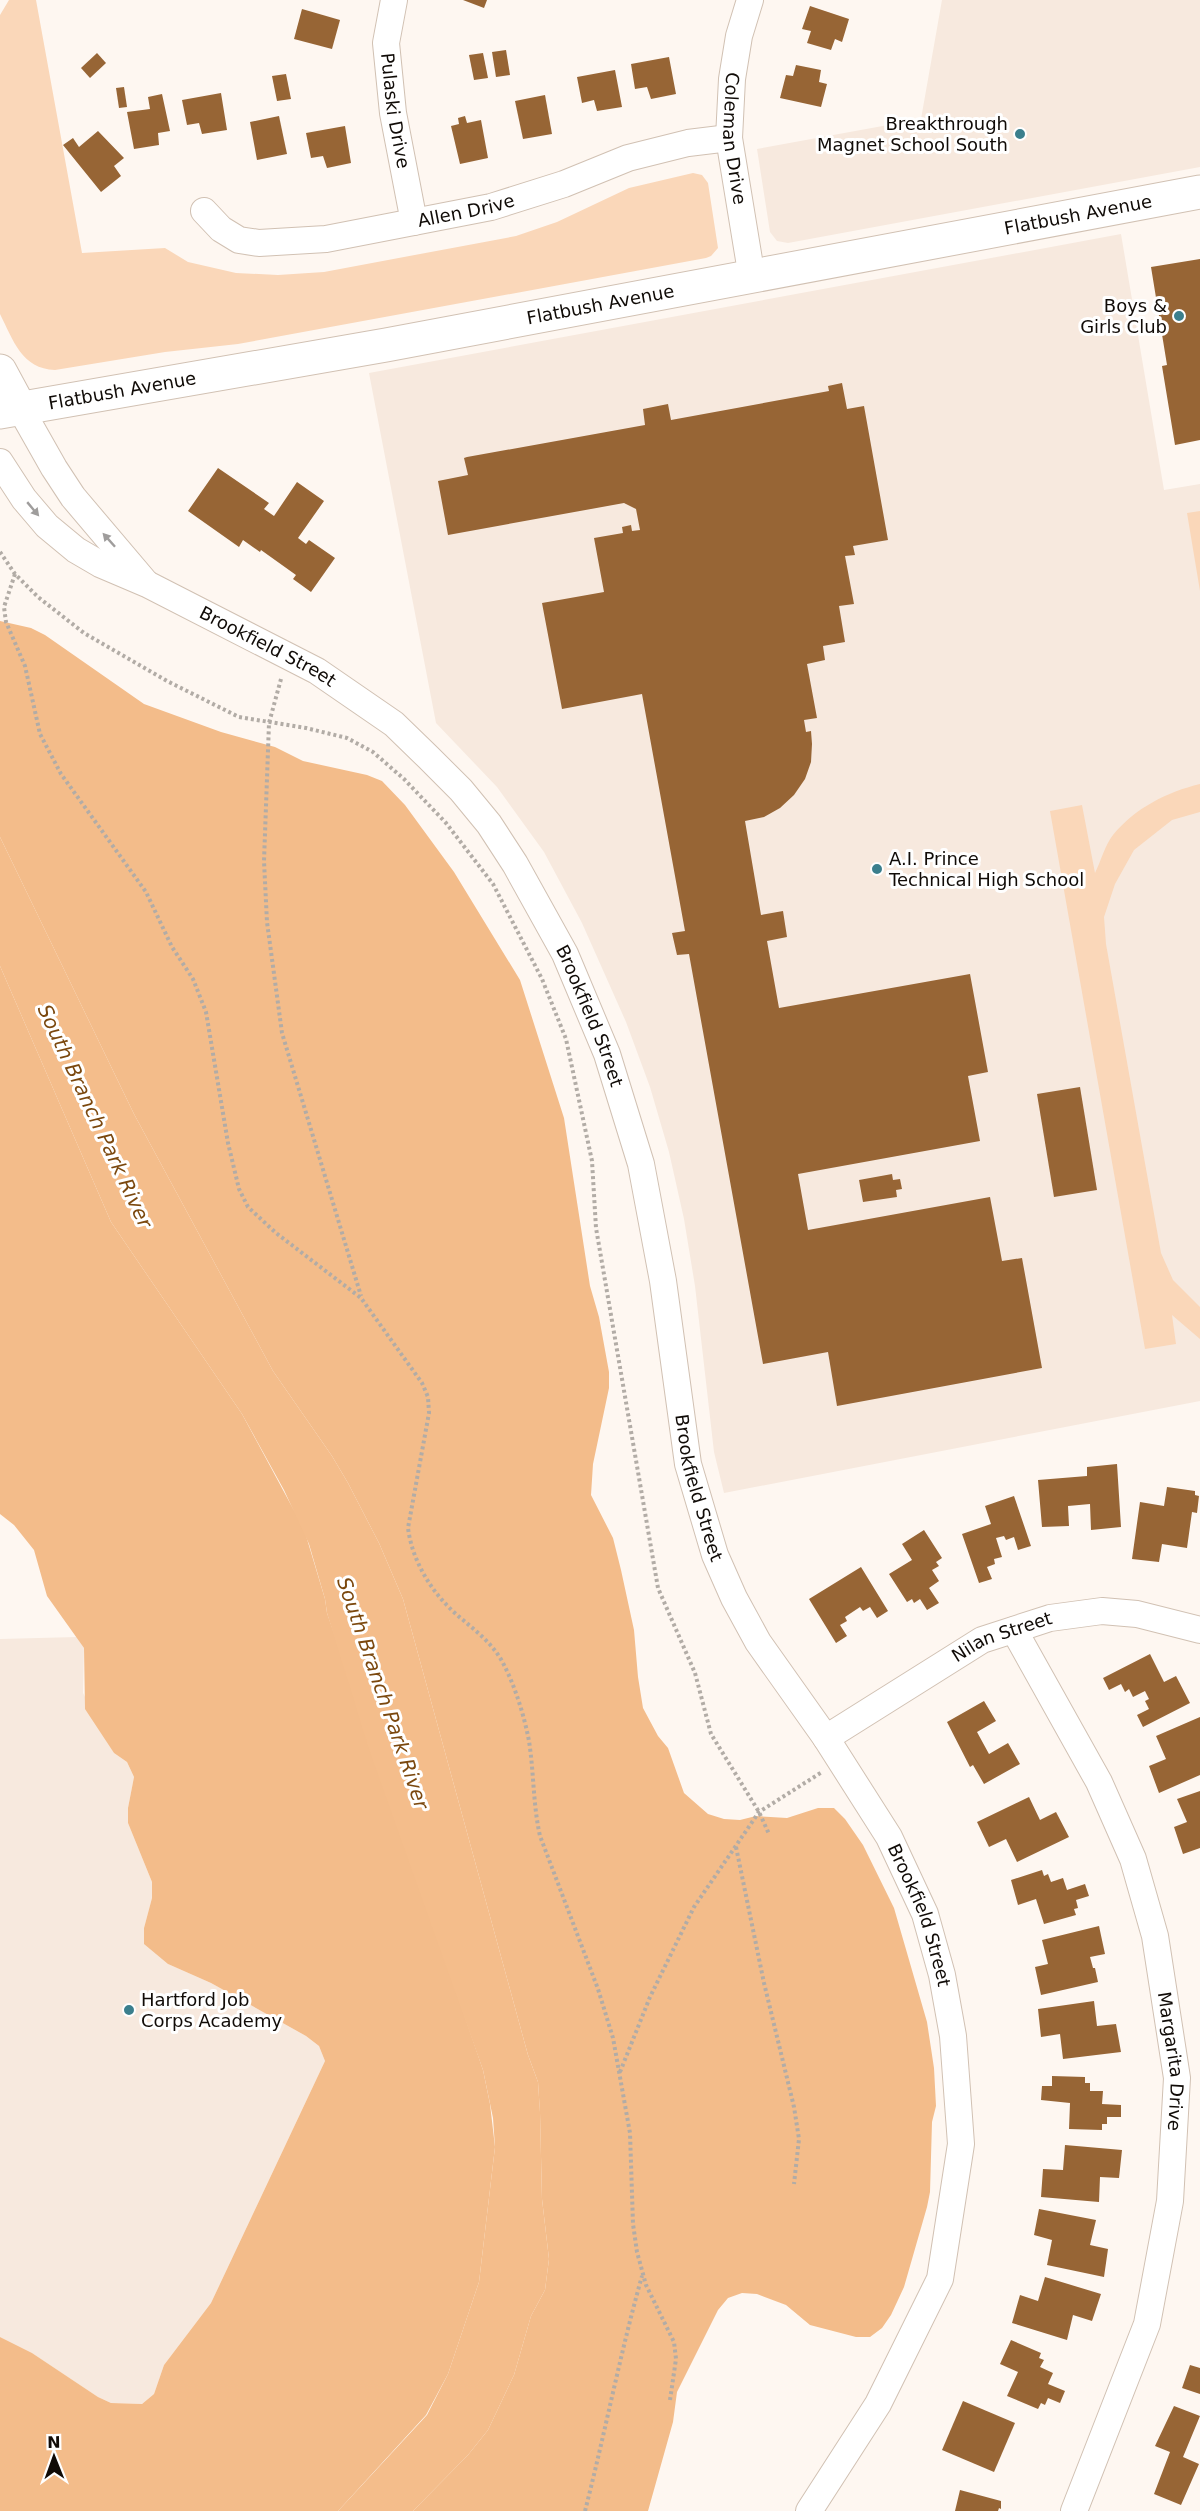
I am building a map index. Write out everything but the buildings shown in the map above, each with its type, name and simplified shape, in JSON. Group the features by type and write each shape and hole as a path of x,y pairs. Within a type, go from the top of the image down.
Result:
{"street":[{"name":"Pulaski Drive","path":"393,0 386,43 393,113 414,222"},
{"name":"Coleman Drive","path":"750,0 739,36 732,80 729,138 752,278"},
{"name":"Allen Drive","path":"204,211 221,229 239,240 259,243 326,239 491,207 564,184 628,158 688,143 729,138"},
{"name":"Flatbush Avenue","path":"10,410 386,345 752,278 1200,192"},
{"name":"Brookfield Street","path":"0,371 10,410 74,497 147,584"},
{"name":"Brookfield Street","path":"0,462 24,499 47,526 76,550 100,564 147,584 288,655 355,695 394,724 460,790 489,824 516,864 565,954 607,1054 641,1164 663,1281 680,1423 700,1511 715,1555 734,1598 758,1642 826,1738 889,1837 925,1914 942,1975 953,2036 961,2144 940,2279 878,2404 809,2511"},
{"name":"Nilan Street","path":"826,1738 982,1640 1050,1618 1102,1611 1137,1614 1200,1630"},
{"name":"Margarita Drive","path":"1014,1630 1099,1782 1133,1858 1155,1936 1188,2076 1170,2201 1147,2324 1074,2511"}],"path":[{"path":"0,552 15,574 38,597 84,633 167,681 239,717 306,728 347,738 373,752 404,779 446,823 493,884 542,979 566,1039 592,1161 596,1228 658,1588 695,1673 711,1734 759,1812 768,1834"},
{"path":"15,574 4,607 6,622 25,666 40,734 61,774 146,892 172,947 193,979 206,1012 228,1143 239,1189 248,1208 276,1233 361,1298 422,1383 428,1397 429,1413 408,1527 410,1545 425,1575 447,1605 488,1642 502,1661 512,1682 529,1740 535,1811 540,1836 598,1989 620,2073 630,2133 633,2224 643,2274 674,2342 676,2359 670,2400"},
{"path":"288,655 269,723 264,861 267,922 282,1033 361,1298"},
{"path":"620,2073 650,1996 694,1907 759,1812 840,1761"},
{"path":"736,1846 764,1983 794,2107 799,2139 794,2184"},
{"path":"585,2511 604,2436 622,2347 643,2274"}],"shaded area":[{"path":"9,0 36,0 82,253 165,248 188,262 236,273 278,275 324,272 516,236 557,222 629,188 693,173 702,175 708,183 718,248 706,258 238,344 165,352 55,370 44,368 34,364 20,351 0,314 0,15"},
{"name":"Breakthrough Magnet School South","path":"942,0 1200,0 1200,167 788,243 777,241 770,232 757,149 921,119"},
{"name":"A.I. Prince Technical High School","path":"1121,234 1164,490 1200,484 1200,1401 724,1493 714,1452 695,1286 684,1219 669,1152 650,1087 626,1022 582,923 544,852 497,787 436,723 369,373"},
{"path":"1200,511 1200,591 1187,513"},
{"path":"0,621 31,628 45,635 144,704 221,732 275,747 303,761 367,775 382,781 405,805 454,872 520,980 564,1118 590,1286 599,1317 609,1372 609,1388 593,1464 591,1495 613,1538 621,1570 634,1630 643,1708 658,1736 668,1748 684,1793 708,1814 724,1819 740,1820 756,1816 787,1818 818,1808 834,1808 845,1819 863,1845 894,1908 927,2022 934,2068 936,2106 932,2122 930,2192 904,2287 891,2315 882,2328 870,2337 856,2337 810,2325 786,2305 757,2294 742,2293 728,2298 718,2310 677,2392 673,2422 648,2511 413,2511 468,2455 488,2430 514,2375 531,2316 545,2290 549,2259 542,2199 538,2082 528,2055 403,1599 379,1543 332,1456 273,1371 134,1114 0,837"},
{"path":"1200,784 1200,812 1172,820 1134,850 1115,884 1104,917 1106,944 1161,1253 1173,1280 1200,1307 1200,1339 1172,1315 1176,1344 1145,1349 1050,811 1082,805 1095,873 1110,839 1131,817 1152,802"},
{"path":"0,966 111,1222 242,1414 304,1529 327,1613 483,2070 495,2147 479,2282 448,2374 426,2415 338,2511 0,2511 0,2337 32,2353 98,2397 111,2403 142,2404 154,2394 164,2365 211,2303 325,2061 319,2046 306,2036 211,1983 168,1964 144,1944 144,1928 152,1898 152,1882 128,1823 128,1808 134,1777 127,1762 114,1753 85,1709 84,1648 47,1596 34,1550 14,1525 0,1514"},
{"name":"Hartford Job Corps Academy","path":"77,1637 84,1648 83,1693 114,1753 127,1762 134,1777 128,1808 128,1823 152,1882 152,1898 144,1928 168,1964 211,1983 306,2036 319,2046 325,2061 211,2303 164,2365 154,2394 142,2404 111,2403 98,2397 32,2353 0,2337 0,1639"}],"water":[{"name":"South Branch Park River","path":"0,837 134,1114 273,1371 332,1456 379,1543 403,1599 528,2055 538,2082 542,2199 549,2259 545,2290 531,2316 514,2375 488,2430 468,2455 413,2511 338,2511 427,2415 448,2374 479,2282 495,2147 493,2118 483,2070 369,1749 327,1613 309,1544 284,1490 242,1414 111,1222 0,966"}],"place":[{"name":"Breakthrough Magnet School South","path":"1020,134"},
{"name":"Boys & Girls Club","path":"1179,316"},
{"name":"A.I. Prince Technical High School","path":"877,869"},
{"name":"Hartford Job Corps Academy","path":"129,2010"}]}
